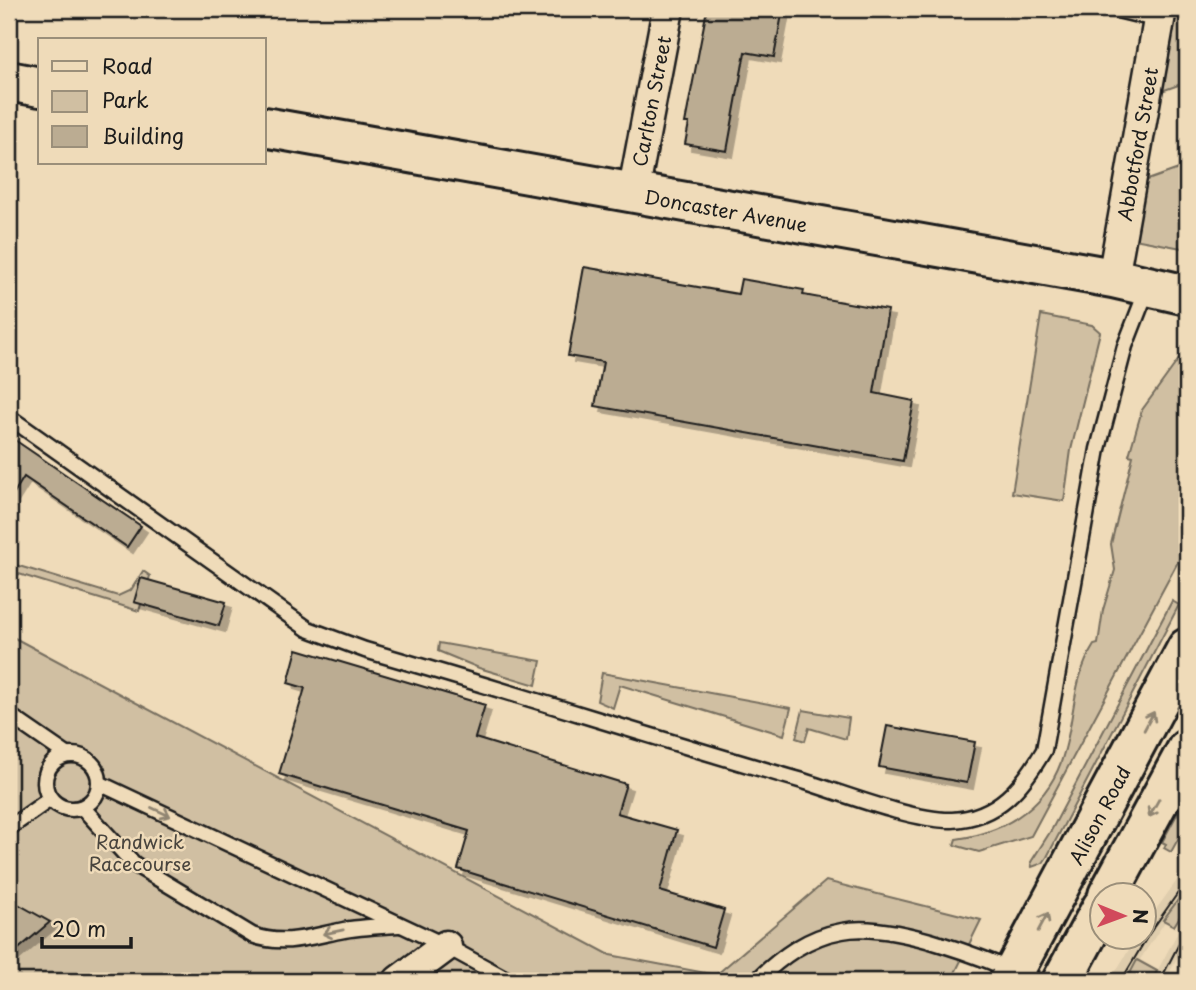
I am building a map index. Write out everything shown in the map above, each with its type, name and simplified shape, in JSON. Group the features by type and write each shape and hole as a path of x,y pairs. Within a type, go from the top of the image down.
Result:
{"main road":[{"path":"9,81 38,87"},
{"name":"Doncaster Avenue","path":"266,127 1187,295"},
{"name":"Alison Road","path":"1020,978 1187,648"},
{"path":"1116,881 1187,749"},
{"path":"1062,981 1088,932"}],"street":[{"name":"Carlton Street","path":"633,194 668,9"},
{"name":"Abbotford Street","path":"1130,283 1160,14"},
{"path":"399,981 446,946"}],"lane":[{"path":"1113,9 1160,14"},
{"path":"9,417 308,629 365,650 582,713 761,769 911,813 950,820 972,817 997,807 1021,787 1044,750 1098,449 1125,346 1130,283"},
{"path":"9,715 67,755"},
{"path":"67,755 76,755 96,767 99,783 95,798 83,807 66,809 50,799 46,792 46,772 51,764 67,755"},
{"path":"99,783 446,946 510,981"},
{"path":"9,828 50,799"},
{"path":"83,807 134,864 252,935 267,940 293,942 346,930 401,925"},
{"path":"756,981 787,953 815,939 844,930 875,930 958,950 1020,978"}],"shaded area":[{"path":"1187,852 1187,888 1158,932 1158,907 1183,872 1180,867"},
{"path":"1187,915 1187,939 1165,981 1152,981"},
{"path":"1128,951 1146,951 1126,981 1110,981"}],"green space":[{"path":"1174,9 1187,9 1187,82 1159,92"},
{"path":"1187,166 1187,249 1134,239 1142,182"},
{"path":"1041,315 1092,325 1100,332 1071,450 1064,501 1012,493"},
{"path":"1187,348 1187,545 1031,836 979,852 954,845 956,839 994,829 1026,811 1039,799 1059,768 1082,670 1094,645 1098,644 1103,610 1115,570 1111,544 1133,456 1129,455 1142,410"},
{"path":"9,563 118,596 131,590 143,571 150,576 139,611 9,571"},
{"path":"1172,601 1179,605 1047,857 1043,863 1032,867 1031,862 1052,829"},
{"name":"Randwick Racecourse","path":"9,635 610,955 716,975 826,881 981,920 951,981 9,981"},
{"path":"439,643 541,661 536,685 479,668 438,651"},
{"path":"602,673 791,708 784,735 620,685 613,708 597,701"},
{"path":"803,710 849,718 846,739 809,728 805,741 796,738"},
{"path":"1187,796 1187,823 1171,852 1164,848 1166,844 1162,842"},
{"path":"1187,888 1187,915 1182,913 1174,926 1163,920"},
{"path":"1137,960 1157,971 1152,981 1126,981"}],"building":[{"path":"707,9 783,9 774,57 745,52 727,151 685,144 689,123 685,123"},
{"path":"584,267 738,294 741,279 804,290 803,295 888,310 874,393 914,401 903,461 595,406 603,362 568,356"},
{"path":"9,436 141,526 127,547 24,477 9,501"},
{"path":"141,578 226,602 219,626 134,602"},
{"path":"297,649 485,705 475,738 626,784 617,813 677,830 660,891 724,910 713,947 458,869 469,831 279,774 305,688 288,683"},
{"path":"887,726 975,742 967,783 879,767"},
{"path":"9,899 50,922 9,957"}],"tram line":[{"path":"1121,981 1149,934 1187,880"},
{"path":"1160,981 1187,928"}]}
